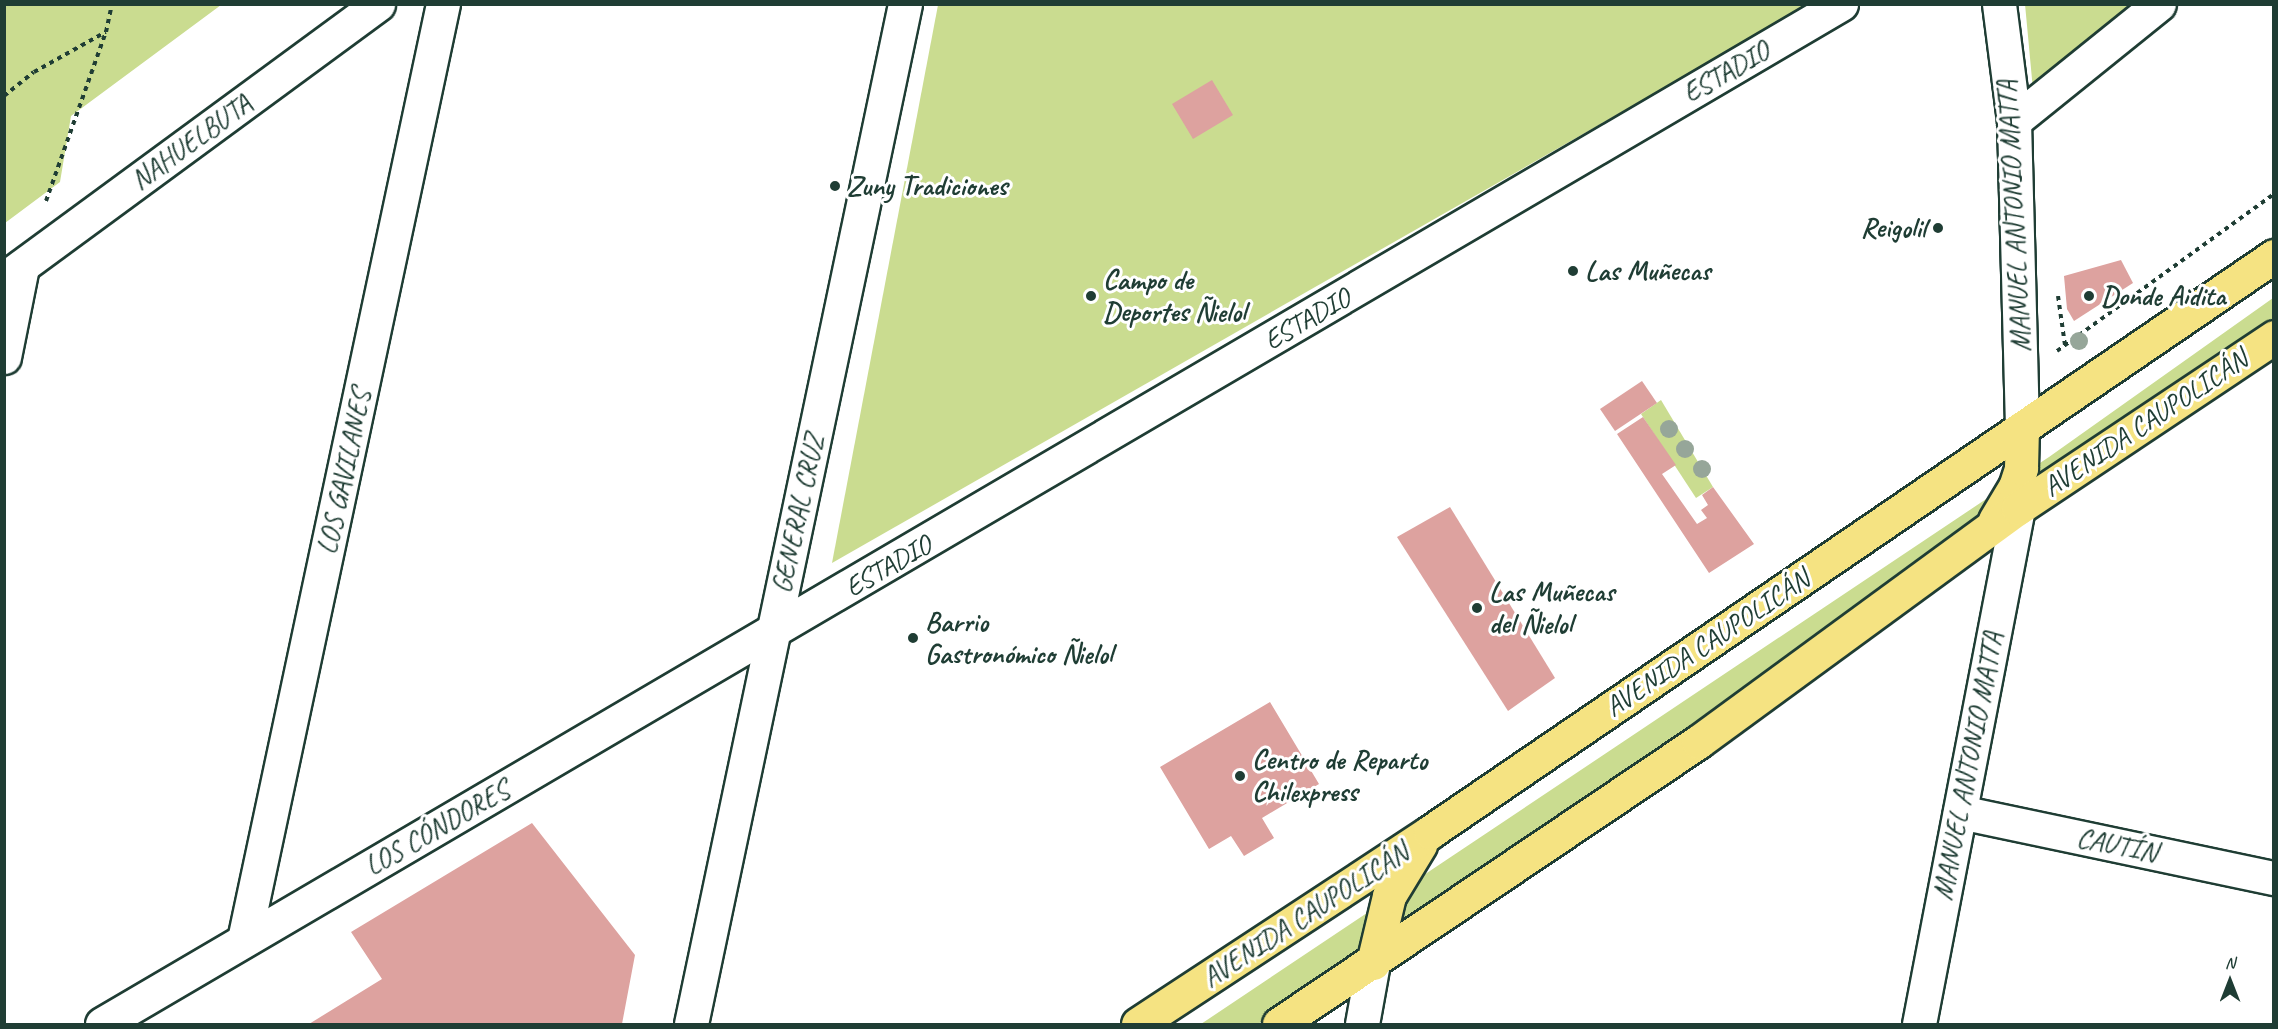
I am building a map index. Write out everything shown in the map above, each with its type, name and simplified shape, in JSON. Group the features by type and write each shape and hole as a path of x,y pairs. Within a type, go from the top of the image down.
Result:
{"main road":[{"name":"AVENIDA CAUPOLICÁN","path":"1138,1024 1430,832 2274,256"},
{"name":"AVENIDA CAUPOLICÁN","path":"1279,1024 1373,963 1698,742 2018,508 2274,337"},
{"path":"1970,544 2004,509 2016,488 2024,448 2022,428"},
{"path":"1373,963 1389,896 1400,874 1430,832"}],"street":[{"name":"NAHUELBUTA","path":"14,273 378,4"},
{"name":"LOS GAVILANES","path":"244,940 443,4"},
{"name":"GENERAL CRUZ","path":"692,1024 905,4"},
{"name":"ESTADIO","path":"773,633 1841,4"},
{"name":"MANUEL ANTONIO MATTA","path":"1998,4 2013,121 2022,428"},
{"path":"2013,121 2158,4"},
{"path":"4,357 14,273"},
{"name":"MANUEL ANTONIO MATTA","path":"1919,1024 2018,508"},
{"name":"LOS CÓNDORES","path":"102,1024 773,633"},
{"name":"CAUTÍN","path":"1960,812 2274,878"},
{"path":"1362,1024 1373,963"}],"path":[{"path":"42,211 106,32 112,4"},
{"path":"4,96 34,72 106,32"},
{"path":"2022,376 2274,194"}],"green space":[{"path":"5,4 221,5 71,116 60,182 5,223"},
{"path":"2025,4 2141,5 2033,90"},
{"name":"Campo de Deportes Ñielol","path":"938,5 1809,5 832,563"},
{"path":"2273,298 2273,324 1370,950 1258,1024 1201,1024 2049,457"},
{"path":"1661,400 1713,487 1696,498 1641,414"}],"building":[{"path":"1212,80 1233,115 1193,139 1172,104"},
{"name":"Donde Aidita","path":"2121,260 2133,283 2074,321 2067,309 2064,276"},
{"path":"1642,381 1657,403 1615,431 1600,409"},
{"path":"1643,417 1676,465 1662,474 1697,524 1707,518 1701,510 1708,505 1702,495 1713,487 1754,544 1709,573 1617,434"},
{"name":"Las Muñecas del Ñielol","path":"1450,507 1555,678 1508,711 1397,537"},
{"name":"Centro de Reparto Chilexpress","path":"1270,702 1319,784 1262,818 1274,838 1244,856 1231,836 1209,849 1160,767"},
{"path":"532,823 635,955 622,1024 309,1024 382,979 351,932"}],"place":[{"name":"Zuny Tradiciones","path":"835,186"},
{"name":"Reigolil","path":"1938,228"},
{"name":"Las Muñecas","path":"1573,271"},
{"name":"Campo de Deportes Ñielol","path":"1091,296"},
{"name":"Donde Aidita","path":"2089,296"},
{"name":"Las Muñecas del Ñielol","path":"1477,608"},
{"name":"Barrio Gastronómico Ñielol","path":"913,638"},
{"name":"Centro de Reparto Chilexpress","path":"1240,776"}]}
